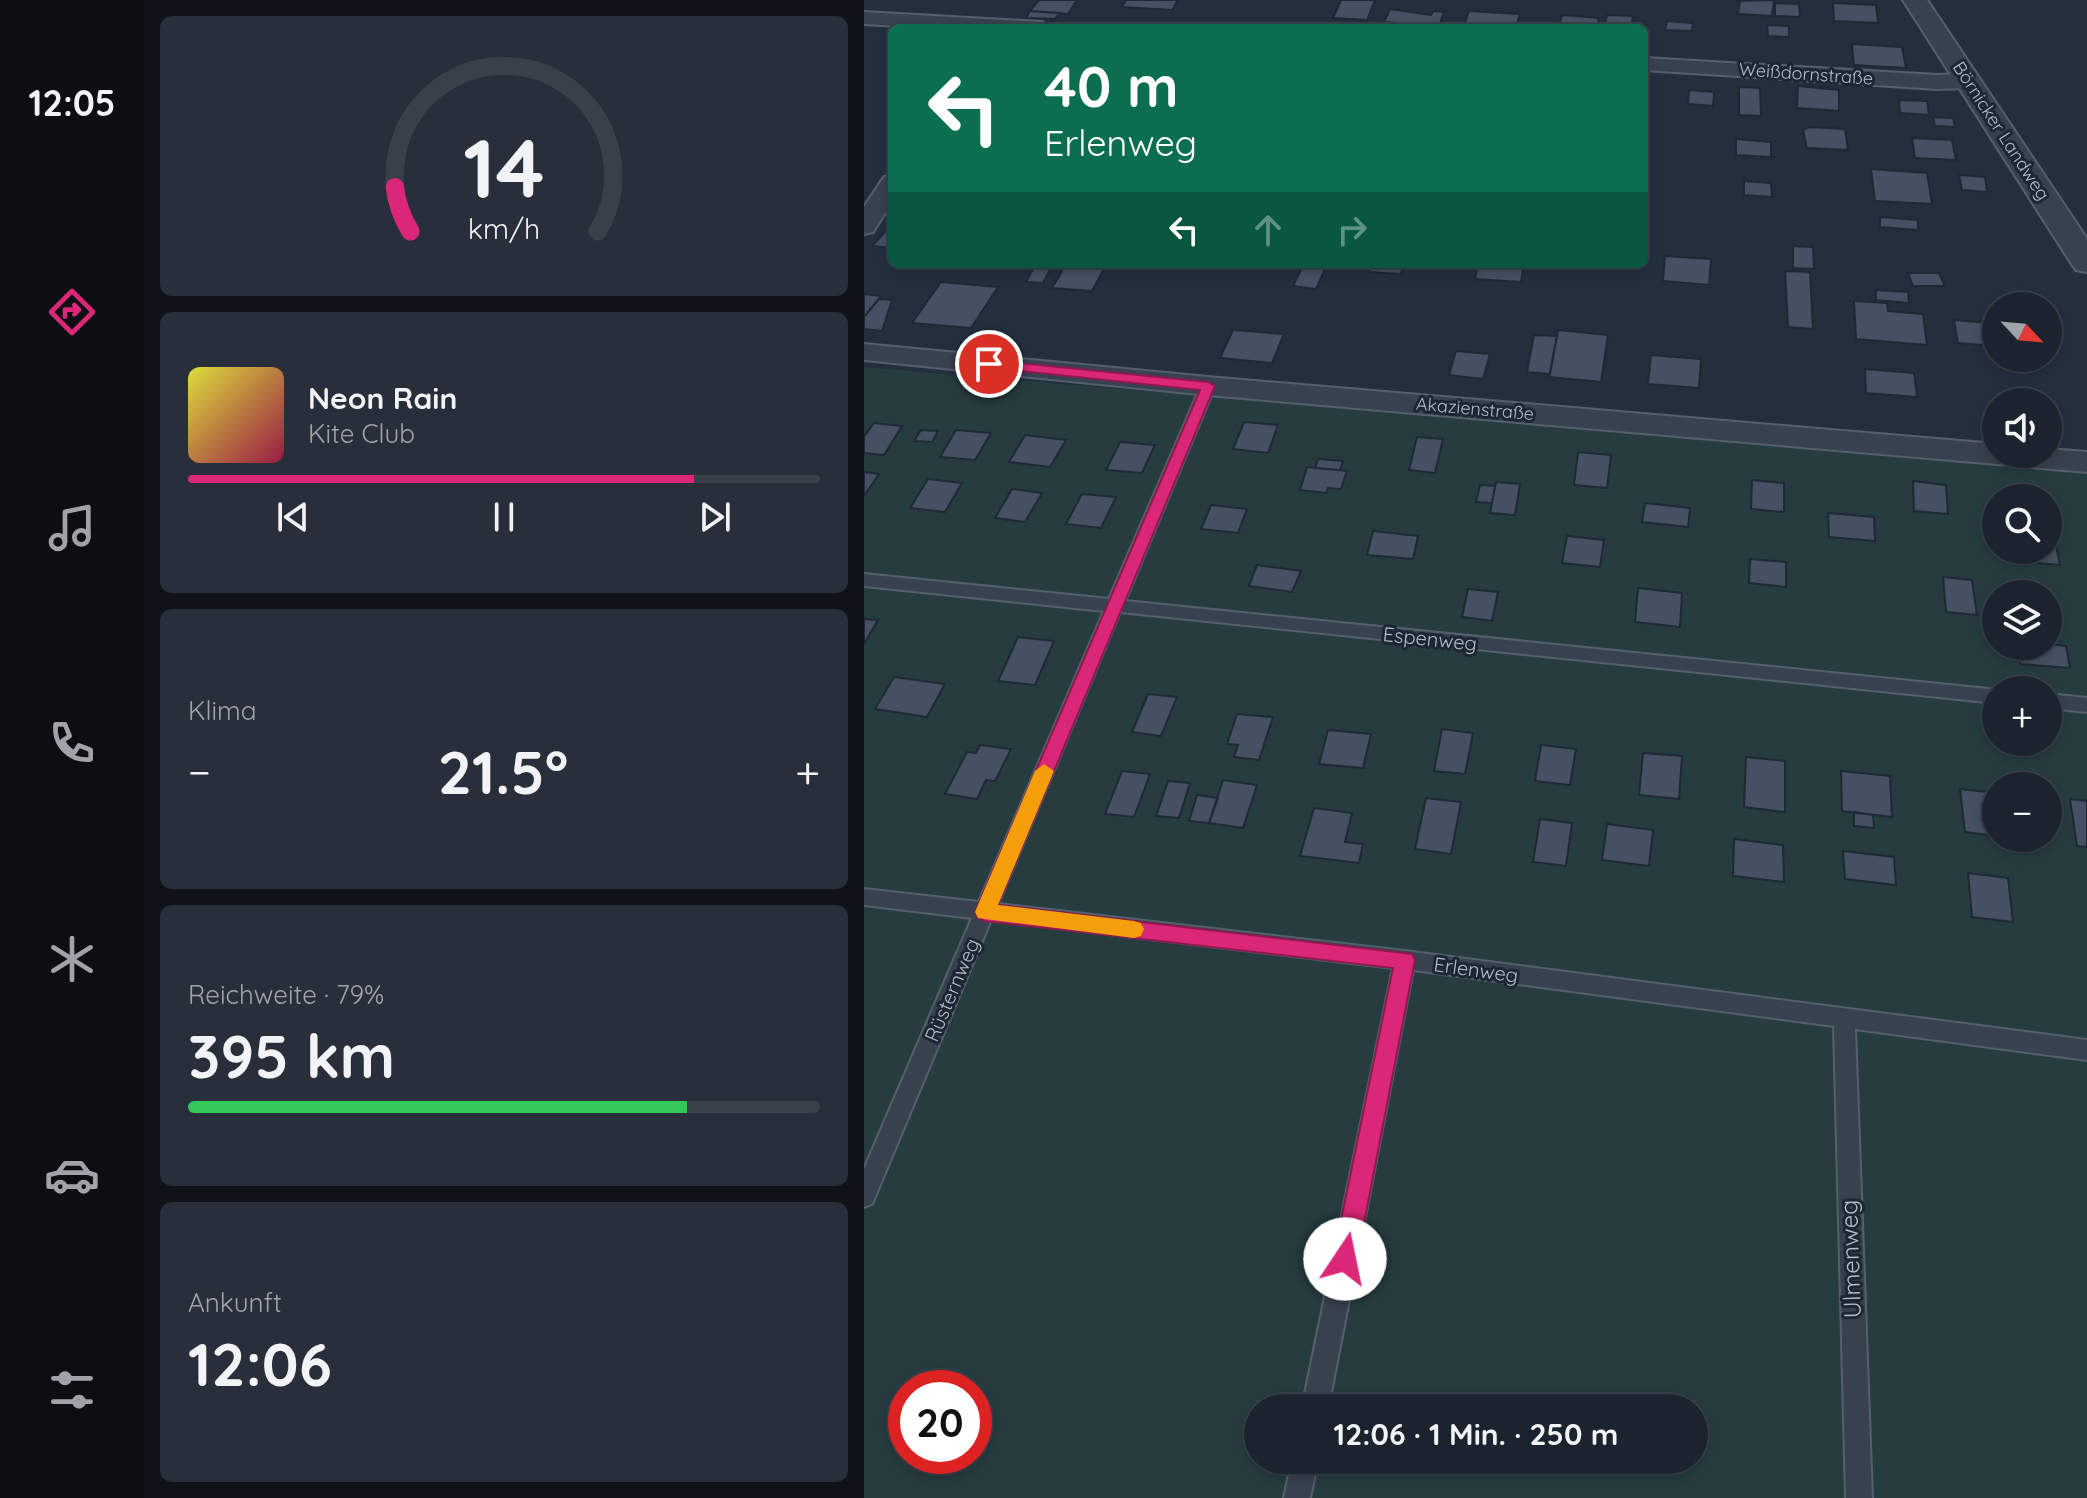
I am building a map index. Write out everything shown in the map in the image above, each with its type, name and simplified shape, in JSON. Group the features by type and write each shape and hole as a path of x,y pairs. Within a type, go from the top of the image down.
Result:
{"street":[{"path":"942,24 953,0"},
{"name":"Börnicker Landweg","path":"1915,0 2087,263"},
{"path":"864,18 931,24"},
{"name":"Weißdornstraße","path":"1648,64 1922,81 1968,81"},
{"path":"864,227 888,188"},
{"name":"Akazienstraße","path":"864,352 1208,386 2087,462"}],"lane":[{"name":"Rüsternweg","path":"864,1196 1208,386"},
{"name":"Espenweg","path":"864,580 1982,695"},
{"path":"2062,702 2087,705"},
{"name":"Erlenweg","path":"864,897 1405,960 2087,1050"},
{"path":"1318,1394 1405,960"},
{"name":"Ulmenweg","path":"1844,1020 1859,1498"},
{"path":"1297,1498 1302,1474"}],"green space":[{"path":"864,367 1982,463 1982,468 2087,472 2087,1498 864,1498"}],"building":[{"path":"1039,0 1077,0 1068,14 1030,11"},
{"path":"1126,0 1178,0 1172,10 1122,7"},
{"path":"1341,0 1375,0 1367,20 1333,18"},
{"path":"1774,0 1772,16 1738,14 1740,1 1735,1"},
{"path":"1775,3 1799,4 1800,17 1775,16"},
{"path":"1833,3 1876,5 1878,23 1834,21"},
{"path":"1390,9 1431,15 1433,11 1444,12 1440,24 1384,22"},
{"path":"1030,11 1059,13 1055,19 1026,18"},
{"path":"1469,11 1520,14 1517,24 1464,24"},
{"path":"1562,15 1599,18 1598,24 1559,24"},
{"path":"1607,15 1633,16 1632,24 1605,24"},
{"path":"1667,21 1693,23 1692,31 1665,30"},
{"path":"1767,25 1789,26 1789,37 1768,36"},
{"path":"1852,44 1902,47 1906,68 1854,65"},
{"path":"1798,86 1839,90 1839,111 1797,108"},
{"path":"1739,87 1760,88 1761,116 1739,115"},
{"path":"1689,90 1714,92 1713,106 1688,104"},
{"path":"1899,100 1927,101 1929,115 1900,113"},
{"path":"1933,117 1953,118 1955,127 1935,126"},
{"path":"1809,127 1845,129 1848,150 1807,148 1803,130"},
{"path":"1912,138 1952,140 1956,160 1915,158"},
{"path":"1736,139 1771,142 1771,157 1736,155"},
{"path":"1871,169 1927,173 1932,204 1875,201"},
{"path":"1959,175 1985,177 1987,192 1962,190"},
{"path":"1744,181 1771,183 1772,197 1744,195"},
{"path":"1880,217 1918,220 1918,230 1880,227"},
{"path":"885,232 888,232 888,248 872,246"},
{"path":"1793,246 1813,247 1814,269 1793,268"},
{"path":"1665,256 1711,259 1709,285 1663,281"},
{"path":"1033,268 1051,268 1043,283 1026,282"},
{"path":"1064,268 1104,269 1092,291 1052,288"},
{"path":"1302,268 1326,268 1316,289 1293,286"},
{"path":"1358,268 1402,268 1401,274 1369,272 1370,269"},
{"path":"1477,268 1523,268 1521,282 1475,279"},
{"path":"1785,271 1810,272 1813,329 1788,327"},
{"path":"1908,273 1939,273 1945,286 1913,286"},
{"path":"941,282 998,287 971,328 912,323"},
{"path":"1876,290 1908,292 1909,303 1876,300"},
{"path":"864,294 881,296 864,317"},
{"path":"879,299 892,300 882,331 864,329 864,317"},
{"path":"1854,301 1887,303 1888,311 1923,314 1927,345 1856,339"},
{"path":"1954,320 1982,322 1982,345 1958,343"},
{"path":"1233,330 1284,334 1272,363 1220,358"},
{"path":"1558,330 1608,335 1601,382 1549,377"},
{"path":"1534,335 1557,336 1550,374 1527,372"},
{"path":"1456,351 1490,354 1483,379 1449,375"},
{"path":"1651,355 1701,359 1699,388 1648,384"},
{"path":"1865,369 1914,373 1917,397 1866,393"},
{"path":"1244,422 1278,425 1268,453 1233,449"},
{"path":"874,423 902,426 884,455 864,453 864,437"},
{"path":"921,430 938,431 932,442 914,441"},
{"path":"956,430 991,433 975,460 940,457"},
{"path":"1025,435 1066,440 1050,467 1009,462"},
{"path":"1417,437 1443,439 1435,473 1409,470"},
{"path":"1120,442 1155,445 1142,473 1106,470"},
{"path":"1578,452 1611,455 1607,488 1574,485"},
{"path":"1318,459 1343,461 1340,470 1315,468"},
{"path":"1307,467 1347,471 1341,489 1328,488 1326,493 1300,490"},
{"path":"864,472 879,474 864,496"},
{"path":"928,479 962,483 945,512 910,508"},
{"path":"1752,480 1784,483 1784,512 1751,509"},
{"path":"1913,481 1946,485 1948,514 1914,511"},
{"path":"1496,482 1520,484 1515,515 1490,513"},
{"path":"1480,485 1495,486 1492,503 1476,502"},
{"path":"1012,489 1042,493 1025,522 995,518"},
{"path":"1082,494 1116,497 1101,528 1066,524"},
{"path":"1645,503 1690,508 1688,527 1642,522"},
{"path":"1211,505 1247,509 1238,533 1201,529"},
{"path":"1828,513 1874,517 1875,541 1829,537"},
{"path":"1373,531 1418,536 1413,559 1367,555"},
{"path":"1567,536 1604,540 1600,567 1562,563"},
{"path":"1750,559 1786,562 1786,587 1749,583"},
{"path":"1257,565 1301,571 1292,592 1249,586"},
{"path":"1943,577 1972,580 1977,615 1946,612"},
{"path":"1638,588 1682,593 1680,627 1635,622"},
{"path":"1468,589 1498,592 1492,621 1462,617"},
{"path":"864,619 878,620 864,644"},
{"path":"1018,637 1054,641 1035,685 998,681"},
{"path":"2062,646 2066,646 2070,668 2020,664 2020,660 2062,660"},
{"path":"894,677 945,684 927,717 875,709"},
{"path":"1148,694 1177,697 1161,736 1132,732"},
{"path":"1237,714 1273,717 1259,760 1234,757 1238,745 1227,744"},
{"path":"1442,729 1473,733 1465,774 1434,771"},
{"path":"1328,730 1371,734 1363,768 1319,764"},
{"path":"980,745 1011,749 995,781 986,780 977,799 945,794 967,752 976,753"},
{"path":"1541,745 1576,749 1570,785 1535,781"},
{"path":"1643,753 1682,756 1679,799 1639,795"},
{"path":"1746,757 1785,761 1785,812 1744,807"},
{"path":"1122,771 1150,774 1134,817 1105,814"},
{"path":"1841,771 1890,776 1892,817 1842,811"},
{"path":"1223,780 1257,785 1243,828 1209,823"},
{"path":"1168,781 1190,783 1179,818 1156,816"},
{"path":"1960,789 1982,791 1982,834 1965,832"},
{"path":"1197,795 1218,798 1209,823 1189,821"},
{"path":"1426,798 1461,802 1451,854 1415,849"},
{"path":"2070,799 2087,801 2087,847 2077,846"},
{"path":"1314,808 1352,813 1345,842 1363,844 1359,863 1300,856"},
{"path":"1854,812 1873,815 1874,828 1854,826"},
{"path":"1540,819 1572,823 1566,866 1533,862"},
{"path":"1607,824 1653,830 1649,866 1602,860"},
{"path":"1734,839 1783,845 1784,882 1733,876"},
{"path":"1843,851 1894,857 1896,885 1845,879"},
{"path":"1968,873 2008,878 2013,922 1972,917"}],"slow traffic":[{"path":"1044,771 985,912 1134,929"}],"route":[{"path":"989,364 1208,386 985,912 1405,960 1345,1259"}]}
